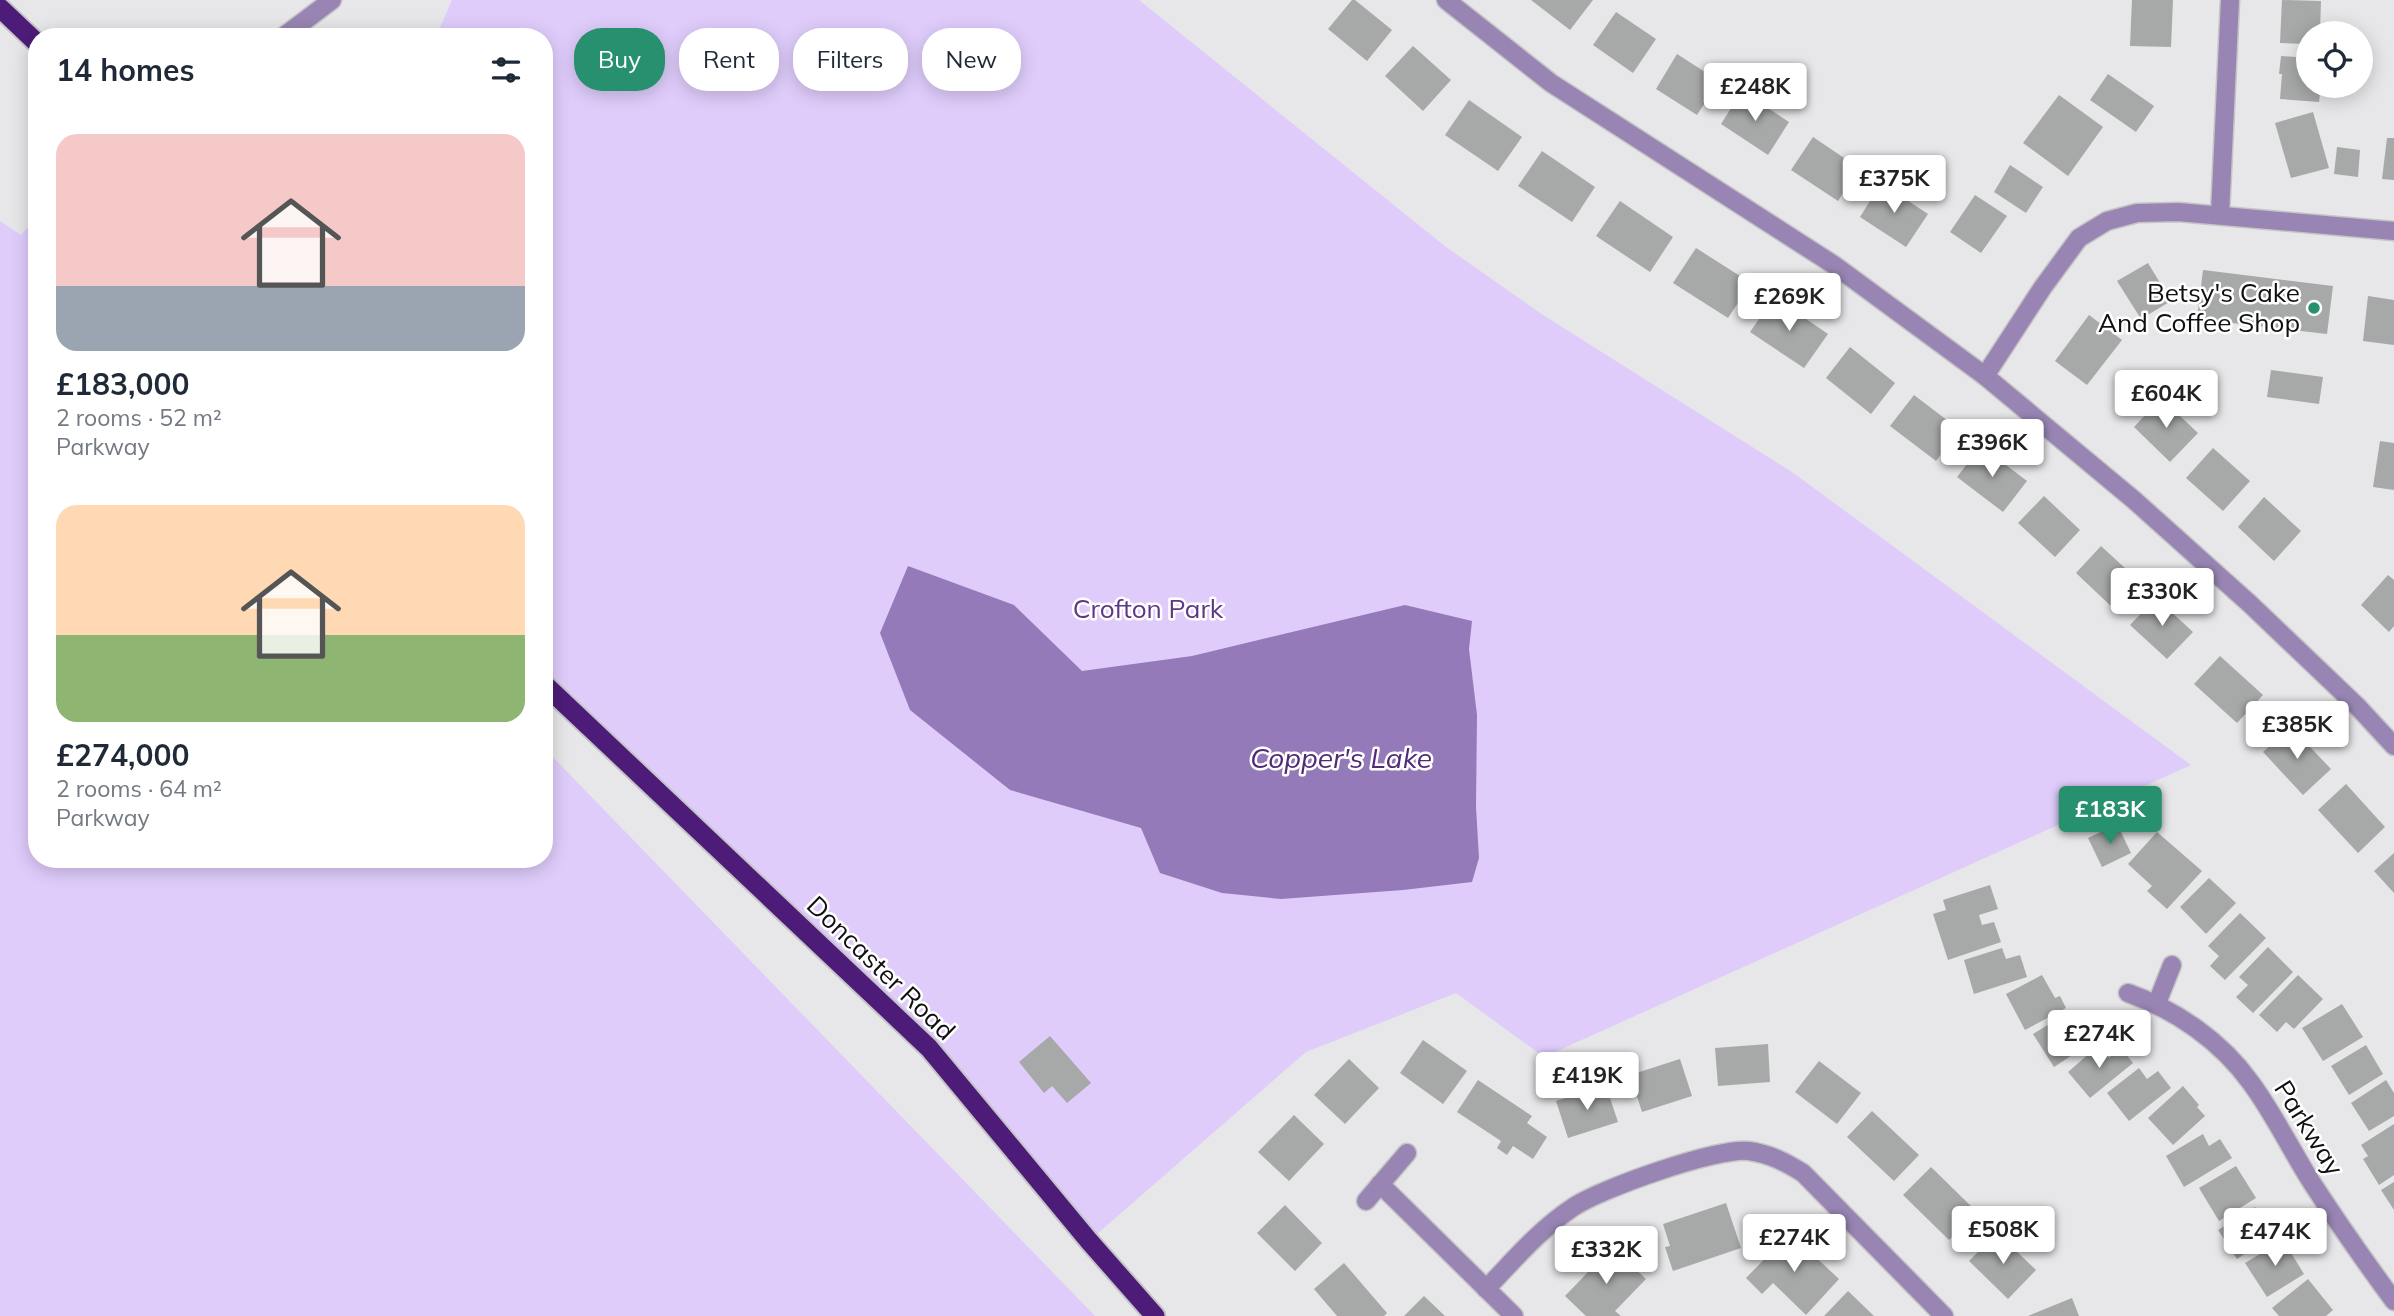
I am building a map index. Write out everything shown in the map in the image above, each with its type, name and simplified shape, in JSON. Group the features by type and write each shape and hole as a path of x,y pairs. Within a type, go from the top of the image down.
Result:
{"highway":[{"path":"0,8 28,34"},
{"name":"Doncaster Road","path":"553,693 929,1048 1155,1316"}],"street":[{"path":"296,28 332,0"},
{"path":"1446,0 1551,83 1834,265 1985,376 2134,500 2250,604 2357,706 2394,746"},
{"path":"2220,214 2230,0"},
{"path":"1985,376 2043,287 2079,238 2107,221 2137,213 2178,212 2394,231"},
{"path":"2157,1003 2172,965"},
{"name":"Parkway","path":"2128,993 2157,1003 2203,1034 2228,1056 2251,1084 2312,1183 2394,1301"},
{"path":"1486,1289 1537,1236 1574,1206 1599,1193 1694,1160 1718,1153 1747,1150 1777,1157 1803,1173 1944,1316"},
{"path":"1366,1201 1407,1153"},
{"path":"1380,1184 1514,1316"}],"green space":[{"name":"Crofton Park","path":"452,0 1139,0 1446,247 1543,315 1792,472 2191,765 1544,1057 1456,993 1306,1052 1089,1241 929,1048 553,693 553,28 440,28"},
{"path":"0,221 21,235 28,227 28,868 553,868 553,757 1095,1316 0,1316"}],"water":[{"name":"Copper's Lake","path":"908,566 1014,605 1082,671 1192,656 1405,605 1472,621 1469,649 1477,715 1476,807 1479,858 1472,882 1281,899 1222,893 1160,873 1141,828 1010,790 910,710 880,633"}],"building":[{"path":"1352,0 1392,30 1367,61 1328,29"},
{"path":"1531,0 1593,0 1570,30"},
{"path":"2132,0 2173,0 2171,47 2130,46"},
{"path":"2282,0 2321,1 2320,21 2296,21 2296,44 2280,43"},
{"path":"1616,12 1656,39 1633,73 1593,45"},
{"path":"1413,46 1451,80 1423,111 1385,76"},
{"path":"1677,54 1719,81 1697,115 1656,89"},
{"path":"2281,56 2296,57 2296,98 2320,98 2319,102 2280,99 2282,74 2279,74"},
{"path":"2108,74 2154,106 2136,132 2090,100"},
{"path":"1742,91 1789,122 1768,155 1721,124"},
{"path":"2059,95 2103,127 2068,176 2023,143"},
{"path":"1469,100 1522,137 1498,171 1445,135"},
{"path":"2313,112 2329,168 2291,178 2275,123"},
{"path":"1813,137 1859,168 1838,201 1791,170"},
{"path":"2387,138 2394,138 2394,180 2382,179"},
{"path":"2337,147 2360,150 2358,177 2334,174"},
{"path":"1542,151 1595,187 1572,222 1518,186"},
{"path":"2010,165 2043,187 2026,213 1994,192"},
{"path":"1881,183 1928,214 1906,247 1860,217"},
{"path":"1975,195 2007,216 1981,253 1950,232"},
{"path":"1620,201 1673,237 1650,272 1596,236"},
{"path":"1696,248 1751,283 1728,318 1673,283"},
{"path":"2148,263 2171,301 2141,319 2117,281"},
{"path":"2203,270 2333,286 2327,334 2197,319"},
{"path":"2368,296 2394,300 2394,345 2363,341"},
{"path":"1774,297 1828,334 1804,368 1750,332"},
{"path":"2089,315 2122,340 2087,385 2055,361"},
{"path":"1850,347 1895,383 1871,414 1826,378"},
{"path":"2271,370 2323,377 2319,404 2267,397"},
{"path":"1914,395 1960,430 1936,461 1890,426"},
{"path":"2161,398 2198,433 2170,462 2134,427"},
{"path":"2380,441 2394,443 2394,490 2373,487"},
{"path":"1981,446 2027,481 2003,512 1957,477"},
{"path":"2213,448 2250,481 2223,511 2186,478"},
{"path":"2044,496 2080,530 2055,557 2018,523"},
{"path":"2264,497 2301,531 2274,561 2238,527"},
{"path":"2101,546 2138,580 2113,608 2076,573"},
{"path":"2388,575 2394,580 2394,626 2389,632 2361,605"},
{"path":"2156,598 2193,632 2167,659 2130,625"},
{"path":"2220,656 2263,695 2237,723 2194,684"},
{"path":"2291,727 2331,769 2303,795 2263,752"},
{"path":"2346,784 2385,827 2358,853 2318,810"},
{"path":"2117,824 2131,853 2102,867 2088,838"},
{"path":"2157,832 2202,871 2167,909 2147,891 2152,886 2128,864"},
{"path":"2394,853 2394,893 2374,871"},
{"path":"2209,878 2236,903 2206,934 2180,907"},
{"path":"1990,885 1998,909 1979,915 1982,925 1994,922 2001,942 1948,960 1933,914 1946,910 1943,900"},
{"path":"2240,913 2266,938 2225,980 2210,966 2219,956 2208,946"},
{"path":"2268,947 2293,972 2253,1013 2236,997 2248,985 2239,977"},
{"path":"2002,948 2006,959 2020,955 2027,977 1974,994 1964,960"},
{"path":"2042,975 2055,998 2060,996 2066,1008 2025,1030 2006,994"},
{"path":"2298,975 2323,999 2294,1029 2286,1022 2277,1032 2259,1015"},
{"path":"2342,1004 2363,1037 2323,1061 2302,1028"},
{"path":"2069,1012 2089,1044 2054,1067 2033,1034"},
{"path":"1050,1036 1091,1083 1067,1103 1052,1086 1044,1093 1019,1062"},
{"path":"1423,1040 1467,1071 1443,1104 1400,1073"},
{"path":"1768,1044 1770,1082 1718,1086 1715,1048"},
{"path":"2099,1045 2109,1058 2121,1048 2133,1063 2090,1098 2068,1072"},
{"path":"2366,1045 2383,1074 2349,1095 2331,1066"},
{"path":"1349,1059 1379,1088 1345,1124 1314,1095"},
{"path":"1680,1059 1692,1096 1642,1112 1630,1075"},
{"path":"1819,1061 1861,1093 1837,1124 1795,1092"},
{"path":"2139,1068 2147,1079 2158,1071 2171,1088 2129,1121 2107,1093"},
{"path":"1478,1080 1532,1116 1527,1123 1547,1137 1533,1159 1513,1146 1507,1155 1497,1148 1501,1141 1457,1112"},
{"path":"2386,1080 2394,1093 2394,1116 2369,1131 2351,1103"},
{"path":"1606,1086 1618,1122 1568,1138 1556,1101"},
{"path":"2183,1086 2205,1116 2173,1145 2148,1118"},
{"path":"1872,1111 1919,1155 1894,1181 1847,1137"},
{"path":"1294,1115 1324,1144 1289,1181 1258,1152"},
{"path":"2394,1124 2394,1175 2379,1185 2363,1159 2368,1156 2361,1145"},
{"path":"2203,1134 2209,1146 2220,1139 2232,1158 2184,1187 2166,1156"},
{"path":"2236,1166 2256,1198 2219,1221 2199,1188"},
{"path":"1931,1167 1977,1212 1949,1240 1903,1195"},
{"path":"2394,1182 2394,1210 2381,1190"},
{"path":"1726,1203 1741,1248 1673,1271 1665,1247 1670,1246 1663,1224"},
{"path":"1285,1205 1322,1243 1295,1271 1257,1233"},
{"path":"2255,1207 2263,1220 2272,1214 2282,1230 2237,1259 2218,1230"},
{"path":"1790,1233 1839,1279 1806,1315 1773,1283 1762,1294 1746,1278"},
{"path":"1997,1233 2036,1270 2008,1299 1969,1261"},
{"path":"2283,1240 2304,1274 2267,1297 2245,1263"},
{"path":"1612,1247 1646,1279 1615,1311 1621,1316 1586,1316 1565,1296"},
{"path":"1344,1263 1387,1313 1384,1316 1337,1316 1314,1289"},
{"path":"2308,1279 2333,1310 2326,1316 2279,1316 2272,1308"},
{"path":"1848,1291 1874,1316 1824,1316"},
{"path":"1424,1296 1445,1316 1404,1316"},
{"path":"2072,1298 2079,1316 2028,1316"}],"place":[{"name":"Betsy's Cake And Coffee Shop","path":"2314,308"}]}
